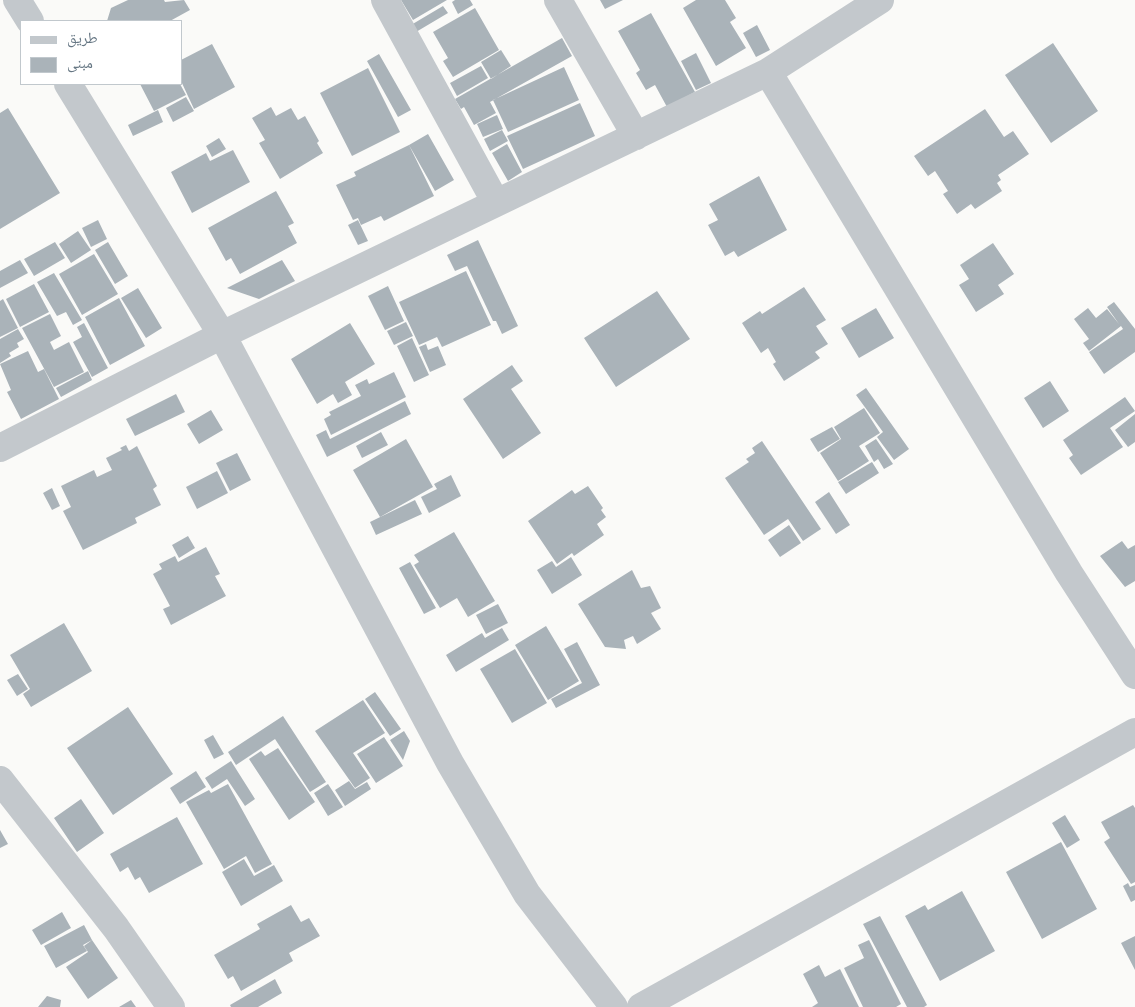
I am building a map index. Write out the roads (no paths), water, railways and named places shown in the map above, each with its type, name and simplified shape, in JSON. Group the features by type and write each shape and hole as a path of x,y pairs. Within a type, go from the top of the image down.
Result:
{"street":[{"path":"17,0 29,20"},
{"path":"385,0 496,203"},
{"path":"558,0 636,136"},
{"path":"0,448 222,335 768,72 869,3"},
{"path":"768,72 1069,573 1135,675"},
{"path":"69,85 222,335 450,763 527,894 614,1007"},
{"path":"641,1007 1135,732"},
{"path":"0,780 116,928 171,1007"}]}
